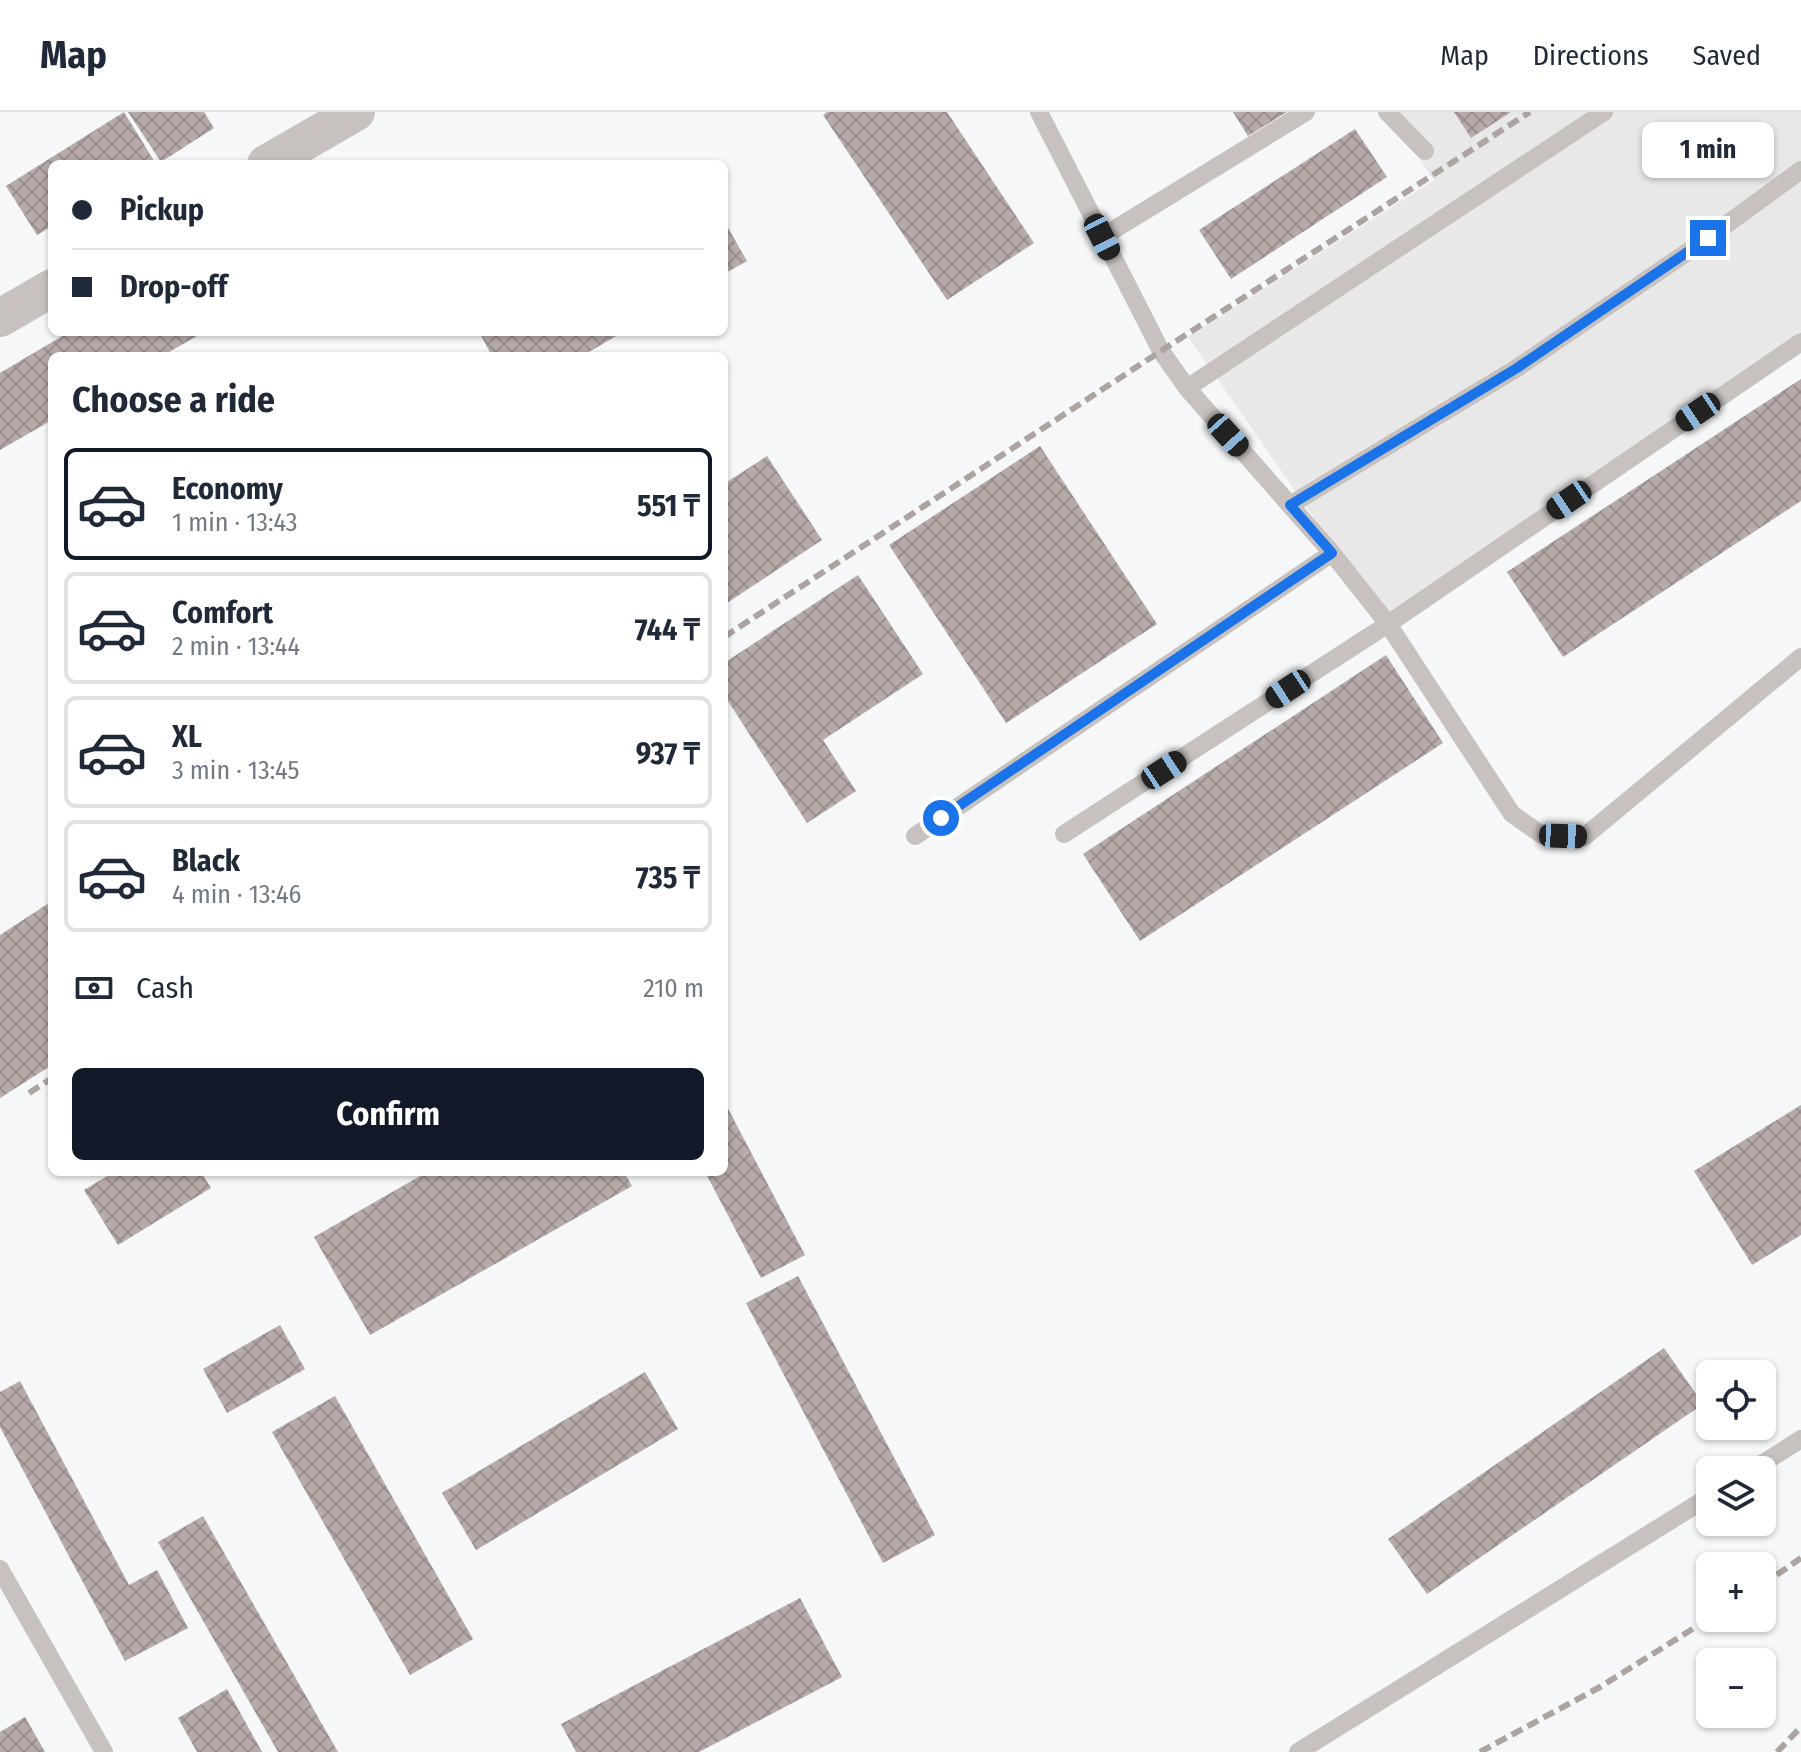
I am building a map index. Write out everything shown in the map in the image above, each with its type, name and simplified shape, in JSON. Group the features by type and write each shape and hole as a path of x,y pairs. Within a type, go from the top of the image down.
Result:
{"street":[{"path":"273,160 356,112"},
{"path":"0,318 48,290"}],"lane":[{"path":"1039,112 1161,351 1187,388 1332,553 1388,624 1512,814 1542,835 1584,837 1801,657"},
{"path":"1102,237 1306,112"},
{"path":"1387,112 1425,151"},
{"path":"1187,388 1604,112"},
{"path":"1290,505 1517,368 1708,238 1801,170"},
{"path":"1064,834 1388,624 1801,342"},
{"path":"915,836 1332,553"},
{"path":"1774,1456 1801,1439"},
{"path":"1298,1752 1696,1505"},
{"path":"0,1569 104,1752"}],"shaded area":[{"path":"1387,112 1801,112 1801,348 1388,624 1188,337 1434,180"}],"building":[{"path":"124,112 154,160 48,160 48,228 37,235 6,186"},
{"path":"128,112 204,112 214,128 160,160"},
{"path":"827,112 947,112 1034,243 947,300 823,115"},
{"path":"1233,112 1287,112 1248,136"},
{"path":"1454,112 1511,112 1471,138"},
{"path":"1355,129 1387,177 1231,279 1199,230"},
{"path":"728,228 747,261 728,272"},
{"path":"62,336 197,336 169,352 48,352 48,422 0,450 0,373"},
{"path":"481,336 616,336 589,352 490,352"},
{"path":"1801,379 1801,501 1563,657 1507,572"},
{"path":"1040,446 1157,624 1006,723 889,545"},
{"path":"767,456 822,540 728,602 728,481"},
{"path":"858,575 923,674 823,740 856,791 807,823 728,701 728,660"},
{"path":"1386,655 1443,743 1140,941 1083,854"},
{"path":"48,904 48,1068 0,1098 0,935"},
{"path":"1801,1105 1801,1235 1752,1265 1694,1171"},
{"path":"728,1109 805,1255 761,1278 707,1176 728,1176"},
{"path":"107,1176 204,1176 211,1188 118,1245 84,1190"},
{"path":"420,1176 626,1176 632,1186 370,1335 314,1237"},
{"path":"798,1276 935,1535 883,1563 746,1303"},
{"path":"280,1325 305,1369 227,1413 203,1369"},
{"path":"1664,1348 1696,1394 1696,1409 1427,1594 1388,1539"},
{"path":"645,1372 678,1429 476,1550 442,1493"},
{"path":"20,1381 129,1585 157,1570 188,1628 125,1661 0,1427 0,1392"},
{"path":"335,1396 473,1639 410,1675 272,1432"},
{"path":"203,1516 338,1752 278,1752 158,1542"},
{"path":"800,1598 842,1677 699,1752 576,1752 561,1724"},
{"path":"227,1689 262,1752 197,1752 178,1718"},
{"path":"25,1717 45,1752 0,1752 0,1732"}],"railway":[{"path":"728,634 1530,112"},
{"path":"29,1093 48,1081"},
{"path":"1776,1575 1801,1558"},
{"path":"1480,1752 1600,1687 1696,1627"},
{"path":"1777,1752 1801,1727"}],"route":[{"path":"941,818 1332,553 1290,505 1517,368 1708,238"}]}
